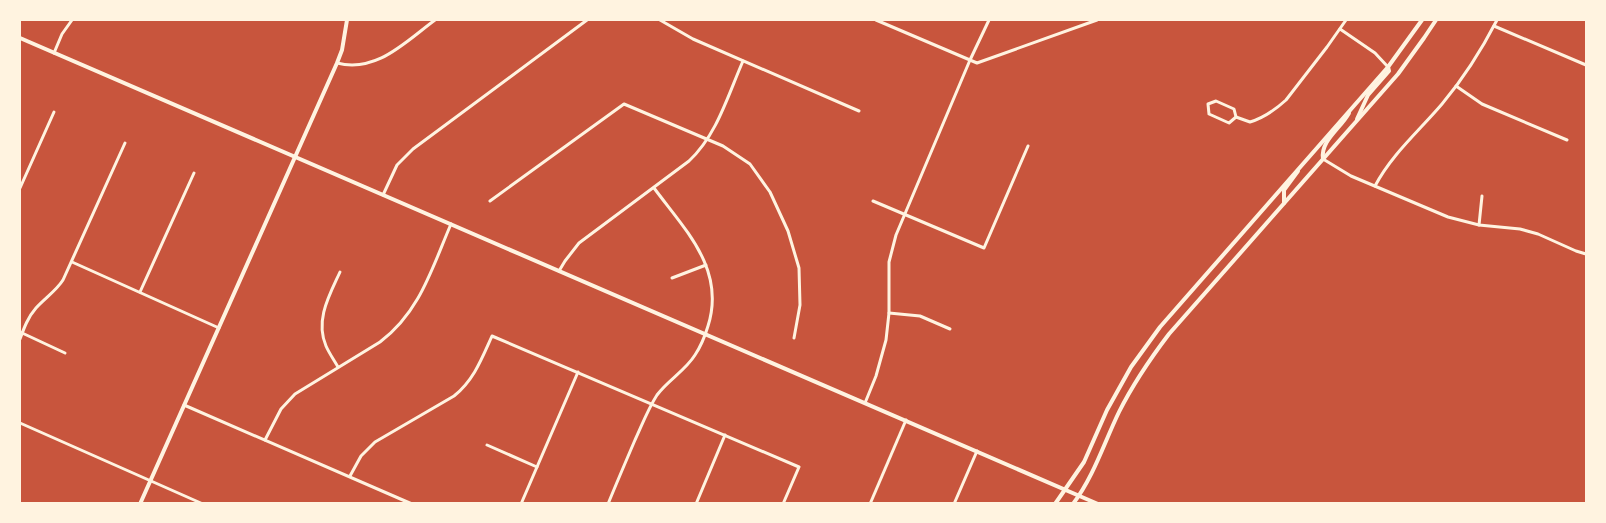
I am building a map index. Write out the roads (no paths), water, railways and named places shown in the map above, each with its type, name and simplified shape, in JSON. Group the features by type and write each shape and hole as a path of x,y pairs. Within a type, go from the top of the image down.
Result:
{"street":[{"path":"54,52 62,34 72,20"},
{"path":"140,504 337,63 344,42 347,20"},
{"path":"337,63 362,65 380,59 435,20"},
{"path":"383,195 398,165 412,148 586,20"},
{"path":"660,20 693,39 859,111"},
{"path":"876,20 977,63 1097,20"},
{"path":"865,402 882,358 886,340 889,313 889,262 896,235 989,20"},
{"path":"1236,117 1250,123 1278,108 1346,20"},
{"path":"1054,504 1084,462 1117,391 1143,349 1167,318 1388,67 1422,20"},
{"path":"1073,504 1095,467 1128,396 1169,334 1405,65 1436,20"},
{"path":"1375,186 1384,168 1456,87 1497,20"},
{"path":"1494,26 1587,65"},
{"path":"1340,29 1375,53 1389,71 1368,95 1355,122"},
{"path":"20,38 1098,504"},
{"path":"559,271 579,243 689,161 708,140 743,61"},
{"path":"1456,87 1482,104 1567,140"},
{"path":"1216,101 1234,109 1236,117 1228,123 1209,114 1208,104 1216,101"},
{"path":"490,201 624,104 723,146 750,164 770,192 788,231 799,268 800,305 794,338"},
{"path":"1323,159 1326,143 1348,117 1352,107"},
{"path":"20,188 54,112"},
{"path":"20,339 35,309 59,287 125,143"},
{"path":"873,201 984,248 1028,146"},
{"path":"1323,159 1351,176 1448,217 1479,225 1520,229 1587,254"},
{"path":"1284,204 1284,190 1298,174 1299,168"},
{"path":"140,292 194,173"},
{"path":"608,504 652,404 666,384 692,360 706,334 710,320 713,298 710,274 698,248 654,188"},
{"path":"1479,225 1482,196"},
{"path":"265,440 275,418 287,401 303,388 390,335 407,317 421,295 451,224"},
{"path":"72,262 219,328"},
{"path":"672,278 706,265"},
{"path":"338,367 326,348 322,321 326,304 340,272"},
{"path":"889,313 920,316 950,328"},
{"path":"21,333 65,353"},
{"path":"350,476 361,456 375,442 454,396 462,389 474,374 492,336 799,467 783,504"},
{"path":"521,504 578,372"},
{"path":"184,405 412,504"},
{"path":"870,504 906,420"},
{"path":"20,423 203,504"},
{"path":"696,504 725,435"},
{"path":"487,445 537,466"},
{"path":"954,504 977,451"}]}
